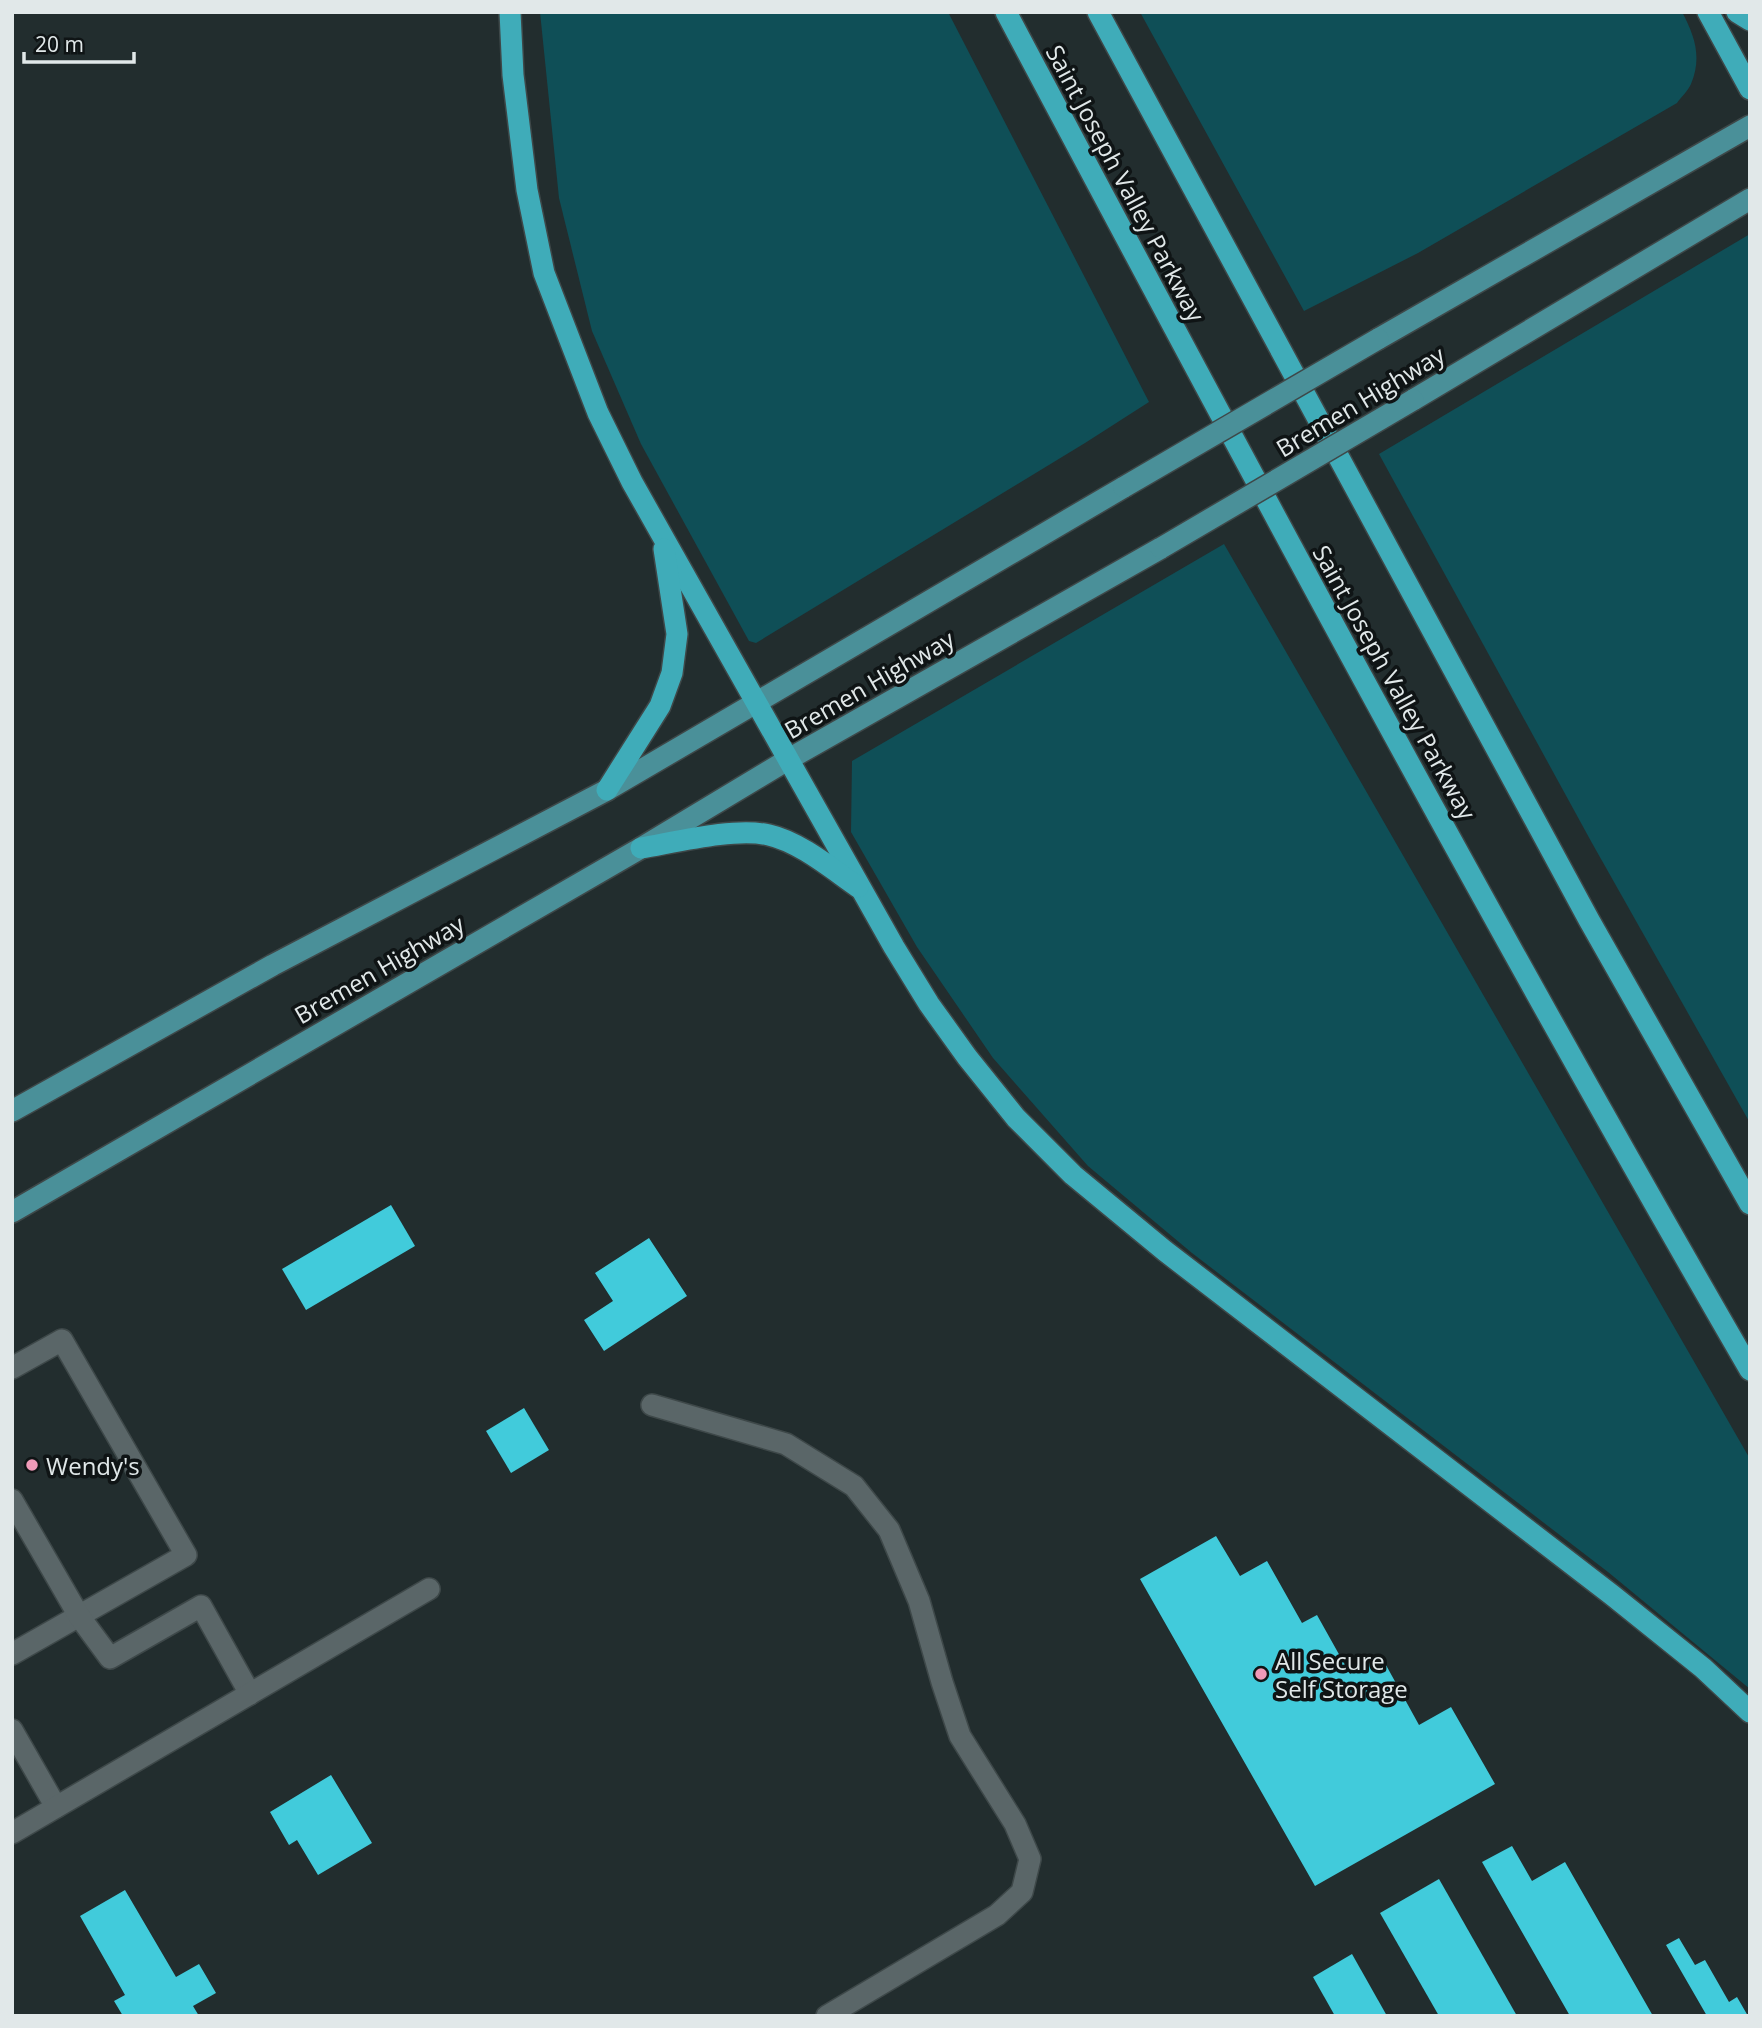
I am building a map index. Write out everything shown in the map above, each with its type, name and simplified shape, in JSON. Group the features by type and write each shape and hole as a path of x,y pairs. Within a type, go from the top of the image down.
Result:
{"highway":[{"path":"510,12 513,75 527,190 544,273 598,413 662,537 929,1004 1016,1118 1073,1175 1165,1251 1612,1595 1703,1668 1750,1712"},
{"name":"Saint Joseph Valley Parkway","path":"1006,12 1518,963 1750,1370"},
{"path":"1098,12 1589,920 1750,1204"},
{"path":"1708,12 1750,89"},
{"path":"1737,12 1750,20"},
{"path":"607,790 660,706 672,673 677,634 662,537"},
{"path":"641,848 731,833 769,835 807,851 863,891"}],"main road":[{"name":"Bremen Highway","path":"12,1111 273,965 607,790 1378,339 1750,126"},
{"name":"Bremen Highway","path":"12,1212 641,848 789,759 1161,548 1750,199"}],"street":[{"path":"12,1368 62,1340 186,1555 12,1654"},
{"path":"652,1405 786,1444 854,1486 889,1531 919,1601 960,1736 1015,1824 1030,1859 1023,1892 998,1915 827,2016"},
{"path":"12,1500 79,1616 110,1658 201,1606 250,1694"},
{"path":"12,1833 429,1589"},
{"path":"12,1730 56,1807"}],"shaded area":[{"path":"540,12 948,12 1149,402 756,643 749,641 641,444 592,331 559,198"},
{"path":"1140,12 1682,12 1696,47 1696,65 1690,87 1677,103 1418,253 1304,311"},
{"path":"1750,234 1750,1123 1592,843 1379,454"},
{"path":"1224,544 1750,1459 1750,1689 1608,1572 1192,1253 1088,1166 993,1058 917,947 851,832 852,761"}],"building":[{"path":"391,1205 415,1246 306,1310 282,1269"},
{"path":"649,1238 687,1296 604,1351 584,1320 613,1301 595,1273"},
{"path":"524,1408 549,1450 511,1473 486,1431"},
{"path":"1216,1536 1240,1576 1267,1561 1302,1623 1317,1615 1350,1674 1381,1656 1419,1725 1451,1707 1495,1784 1315,1886 1140,1579"},
{"path":"331,1775 372,1843 318,1875 297,1840 289,1845 270,1812"},
{"path":"1512,1846 1532,1881 1565,1862 1653,2016 1570,2016 1482,1862"},
{"path":"1439,1879 1517,2016 1439,2016 1380,1913"},
{"path":"125,1890 176,1977 199,1964 216,1993 193,2006 199,2016 123,2016 114,2001 125,1995 80,1916"},
{"path":"1679,1938 1695,1965 1705,1960 1729,2002 1737,1997 1748,2016 1707,2016 1666,1945"},
{"path":"1352,1954 1387,2016 1335,2016 1313,1977"}],"place":[{"name":"Wendy's","path":"32,1465"},
{"name":"All Secure Self Storage","path":"1261,1674"}]}
